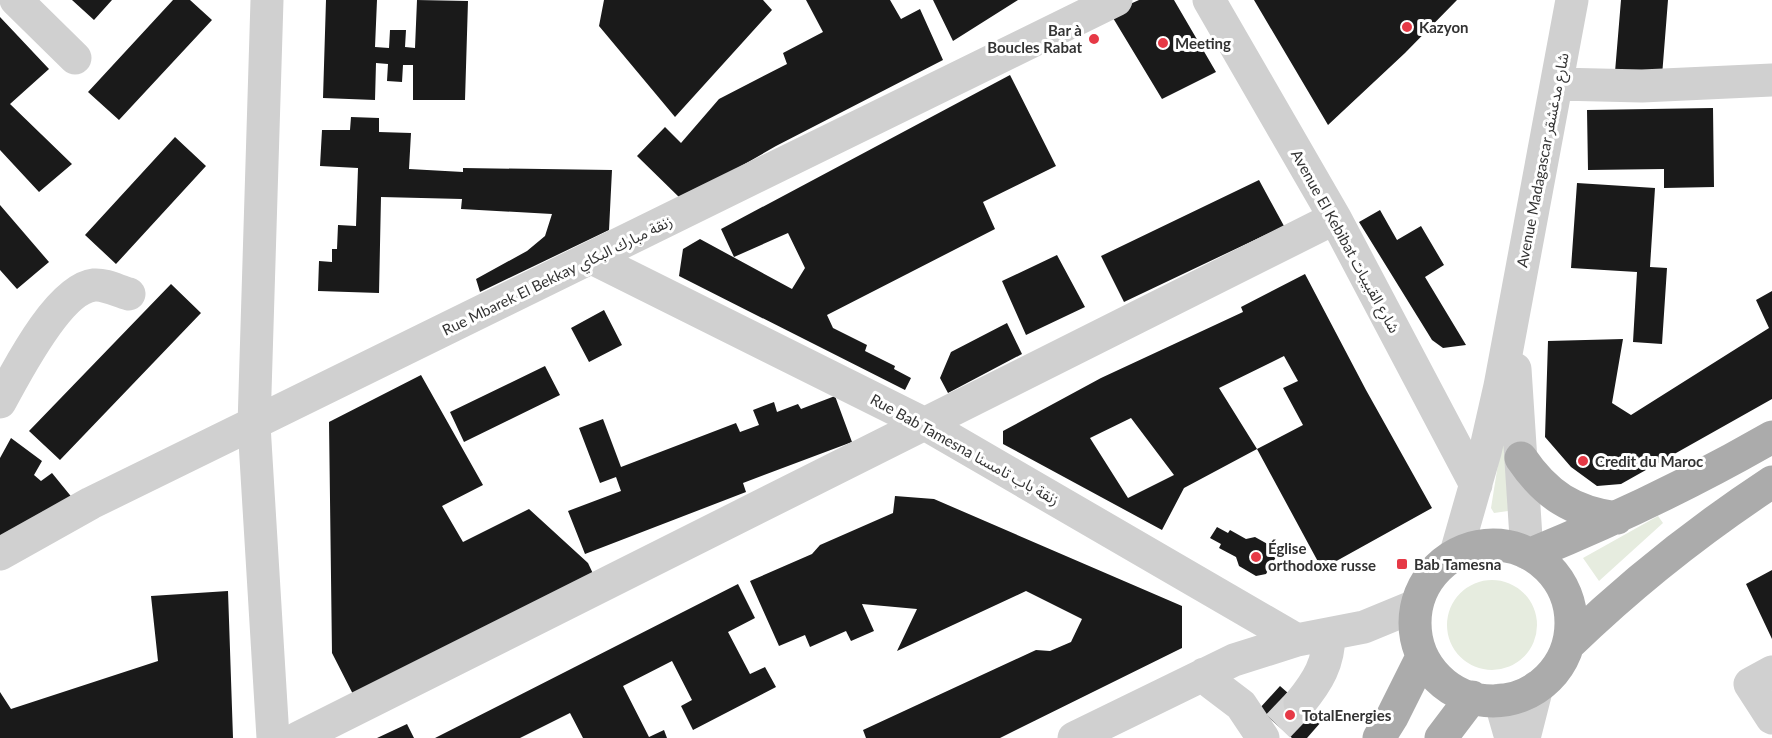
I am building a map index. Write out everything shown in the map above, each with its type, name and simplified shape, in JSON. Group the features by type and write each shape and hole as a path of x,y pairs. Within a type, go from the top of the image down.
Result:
{"main road":[{"path":"1529,554 1617,518 1714,470 1772,437"},
{"path":"1521,458 1545,488 1561,500 1579,509 1617,518"},
{"path":"1569,644 1570,610 1557,578 1545,564 1514,548 1484,545 1456,553 1430,575 1415,606 1416,640 1422,657 1430,671 1443,684 1457,693 1486,699 1526,694 1537,687 1556,668 1569,644 1598,616 1660,563 1772,482"},
{"path":"1379,738 1422,657"},
{"path":"1441,738 1486,699"}],"street":[{"path":"16,0 75,58"},
{"path":"267,0 254,425 273,738"},
{"name":"Rue Mbarek El Bekkay زنقة مبارك البكاي","path":"0,554 91,503 1116,0"},
{"name":"Avenue El Kebibat شارع القبيبات","path":"1209,0 1335,218 1476,485"},
{"name":"Avenue Madagascar شارع مدغشقر","path":"1456,553 1476,485 1497,398 1572,0"},
{"path":"1557,84 1642,87 1772,80"},
{"path":"298,738 1335,218"},
{"name":"Rue Bab Tamesna زنقة باب تامسنا","path":"592,258 926,424 1297,640"},
{"path":"0,402 28,352 62,304 91,285 102,285 129,294"},
{"name":"Avenue Madagascar شارع مدغشقر","path":"1512,320 1529,554"},
{"path":"1074,738 1204,674 1265,649 1297,640 1364,627 1415,606"},
{"path":"1204,674 1241,705 1277,726 1321,675 1329,648 1329,634"},
{"path":"1772,672 1750,684 1772,718"},
{"path":"1524,738 1537,687"},
{"path":"1486,699 1511,738"}],"shaded area":[{"path":"1502,439 1507,439 1508,511 1494,513 1491,508"},
{"path":"1658,516 1663,523 1599,581 1583,558"},
{"path":"1492,580 1509,583 1524,593 1534,608 1537,625 1534,642 1524,657 1509,667 1492,670 1475,667 1460,657 1450,642 1447,625 1450,608 1460,593 1475,583"}],"building":[{"path":"72,0 112,0 94,20"},
{"path":"173,0 190,0 212,20 119,120 88,92"},
{"path":"326,0 377,0 375,47 389,48 390,30 406,30 405,47 415,48 417,0 468,1 465,100 413,100 413,65 403,65 402,82 387,81 388,64 376,63 375,100 323,98"},
{"path":"604,0 763,0 772,10 675,117 599,26"},
{"path":"806,0 890,0 901,19 920,9 943,60 776,146 682,200 637,156 665,127 681,143 719,99 787,64 783,53 823,32"},
{"path":"933,0 1018,0 953,41"},
{"name":"Meeting","path":"1139,0 1174,0 1216,72 1162,99 1110,13"},
{"path":"1254,0 1457,0 1405,53 1328,125"},
{"path":"1621,0 1668,0 1662,76 1615,72"},
{"path":"0,17 49,69 10,104 72,164 39,192 0,150"},
{"path":"1010,75 1056,166 983,202 995,229 827,315 833,328 867,345 865,351 895,366 894,369 911,378 905,390 679,276 683,249 700,239 792,289 805,268 788,233 734,257 721,229"},
{"path":"1713,108 1714,187 1664,188 1664,169 1588,170 1587,110"},
{"path":"351,117 379,118 379,132 411,133 409,169 463,172 463,168 612,170 609,230 480,292 476,279 527,251 545,236 552,214 461,209 462,199 381,197 379,293 318,291 319,261 332,262 332,249 337,249 338,225 356,226 358,168 320,166 322,130 350,130"},
{"path":"175,137 206,166 116,264 85,235"},
{"path":"1259,180 1284,226 1124,302 1101,256"},
{"path":"1577,183 1655,188 1650,267 1667,268 1662,344 1633,342 1637,272 1571,268"},
{"path":"0,205 49,262 17,289 0,270"},
{"path":"1380,210 1397,240 1421,226 1444,265 1425,277 1466,345 1443,348 1432,340 1359,222"},
{"path":"1057,255 1085,307 1026,335 1002,281"},
{"path":"1305,274 1432,508 1322,569 1257,449 1184,488 1162,530 1003,444 1003,431 1101,378 1243,312 1241,307","holes":["1284,356 1298,381 1283,388 1303,425 1257,449 1219,388","1131,418 1174,475 1128,498 1090,438"]},
{"path":"171,284 201,313 60,460 29,431"},
{"path":"1772,291 1772,399 1621,484 1597,486 1571,467 1545,437 1548,341 1623,339 1612,403 1631,415 1769,328 1756,300"},
{"path":"604,310 622,345 589,362 571,328"},
{"path":"1007,323 1022,354 948,393 940,378 951,352"},
{"path":"545,366 560,395 464,442 450,412"},
{"path":"421,375 483,485 442,506 463,542 529,509 588,563 596,580 357,702 332,653 329,422"},
{"path":"835,396 852,442 743,483 746,492 585,554 568,511 621,491 616,477 600,483 579,428 603,419 621,467 736,423 740,432 759,425 753,410 774,402 777,412 798,404 801,409"},
{"path":"11,438 42,461 34,475 41,481 52,473 74,500 0,541 0,458"},
{"path":"895,496 934,499 1182,606 1182,648 1000,738 866,738 863,730 1036,650 1050,651 1071,642 1082,619 1026,591 897,651 917,609 862,604 874,631 851,641 846,631 810,647 805,635 779,646 750,581 812,554 820,545 893,513"},
{"path":"1217,527 1228,533 1230,530 1246,539 1255,537 1273,547 1276,557 1266,574 1256,576 1239,566 1236,557 1219,548 1221,544 1210,538"},
{"path":"1772,570 1772,639 1746,584"},
{"path":"738,584 755,618 728,632 750,674 765,667 776,687 693,730 681,706 692,700 672,661 623,686 649,737 664,730 667,738 583,738 570,713 520,738 435,738"},
{"path":"228,591 233,738 0,738 0,692 11,709 158,661 151,596"},
{"name":"TotalEnergies","path":"1280,686 1321,722 1307,738 1292,738 1259,709"},
{"path":"407,724 414,738 377,738"}],"tunnel":[{"path":"1278,726 1300,703"}],"place":[{"name":"Kazyon","path":"1407,27"},
{"name":"Bar à Boucles Rabat","path":"1094,39"},
{"name":"Meeting","path":"1163,43"},
{"name":"Credit du Maroc","path":"1583,461"},
{"name":"Église orthodoxe russe","path":"1256,557"},
{"name":"Bab Tamesna","path":"1402,564"},
{"name":"TotalEnergies","path":"1290,715"}]}
